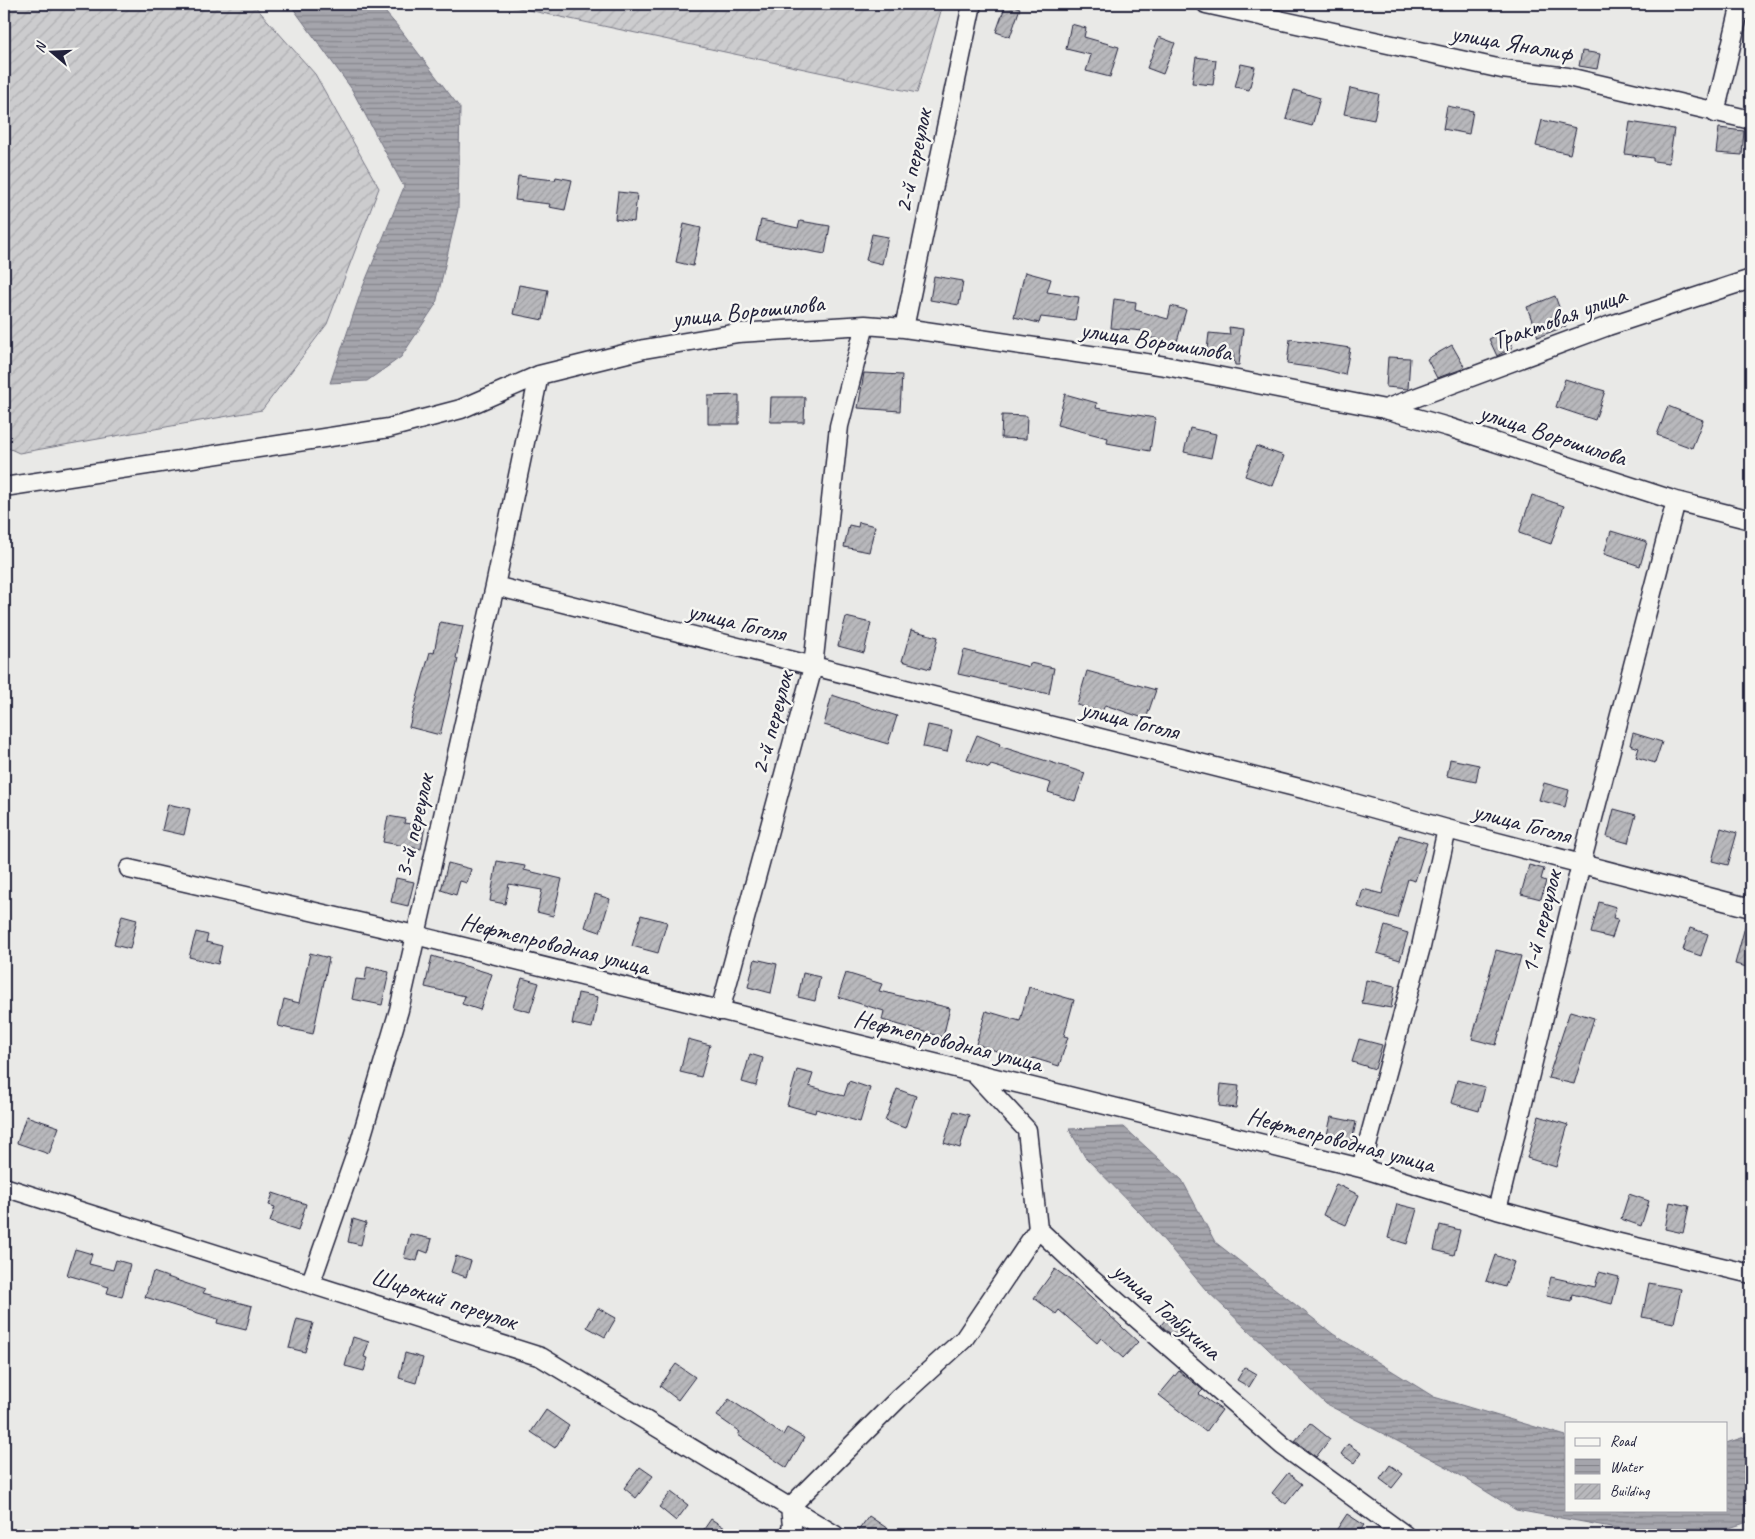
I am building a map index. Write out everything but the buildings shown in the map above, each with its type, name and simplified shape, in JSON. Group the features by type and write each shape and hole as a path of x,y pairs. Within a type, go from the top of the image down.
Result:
{"street":[{"name":"2-й переулок","path":"904,328 972,4"},
{"name":"улица Яналиф","path":"1206,4 1502,69 1568,77 1751,120"},
{"path":"1715,113 1739,12 1751,10"},
{"name":"Трактовая улица","path":"1385,410 1608,326 1751,279"},
{"name":"2-й переулок","path":"720,1011 812,667 838,426 865,325"},
{"name":"улица Ворошилова","path":"4,487 390,428 461,409 539,375 644,348 738,332 865,325 904,328 1166,366 1385,410 1448,427 1676,501 1751,520"},
{"name":"3-й переулок","path":"311,1282 359,1145 399,1010 495,586 539,375"},
{"name":"1-й переулок","path":"1498,1210 1581,864 1676,501"},
{"name":"улица Гоголя","path":"495,586 1302,789 1447,829 1751,908"},
{"path":"1361,1168 1422,947 1447,829"},
{"name":"Нефтепроводная улица","path":"130,869 415,935 1361,1168 1498,1210 1610,1241 1751,1274"},
{"path":"789,1535 792,1526 790,1507 899,1398 964,1339 1038,1229 1026,1130 974,1073"},
{"name":"Широкий переулок","path":"4,1187 311,1282 541,1357 835,1535"},
{"name":"улица Толбухина","path":"1038,1229 1088,1276 1283,1446 1405,1535"}],"shaded area":[{"path":"4,4 253,4 315,74 379,188 327,324 262,410 19,453 4,446"},
{"path":"500,4 943,4 917,93"}],"water":[{"path":"290,4 378,4 400,29 460,108 458,209 436,304 401,357 367,381 330,383 362,289 404,187 351,88"},
{"path":"1124,1127 1182,1180 1215,1242 1333,1334 1434,1397 1565,1436 1565,1512 1728,1512 1728,1442 1751,1435 1751,1521 1723,1530 1628,1530 1516,1510 1447,1467 1326,1404 1206,1290 1144,1217 1085,1157 1069,1129"}]}
